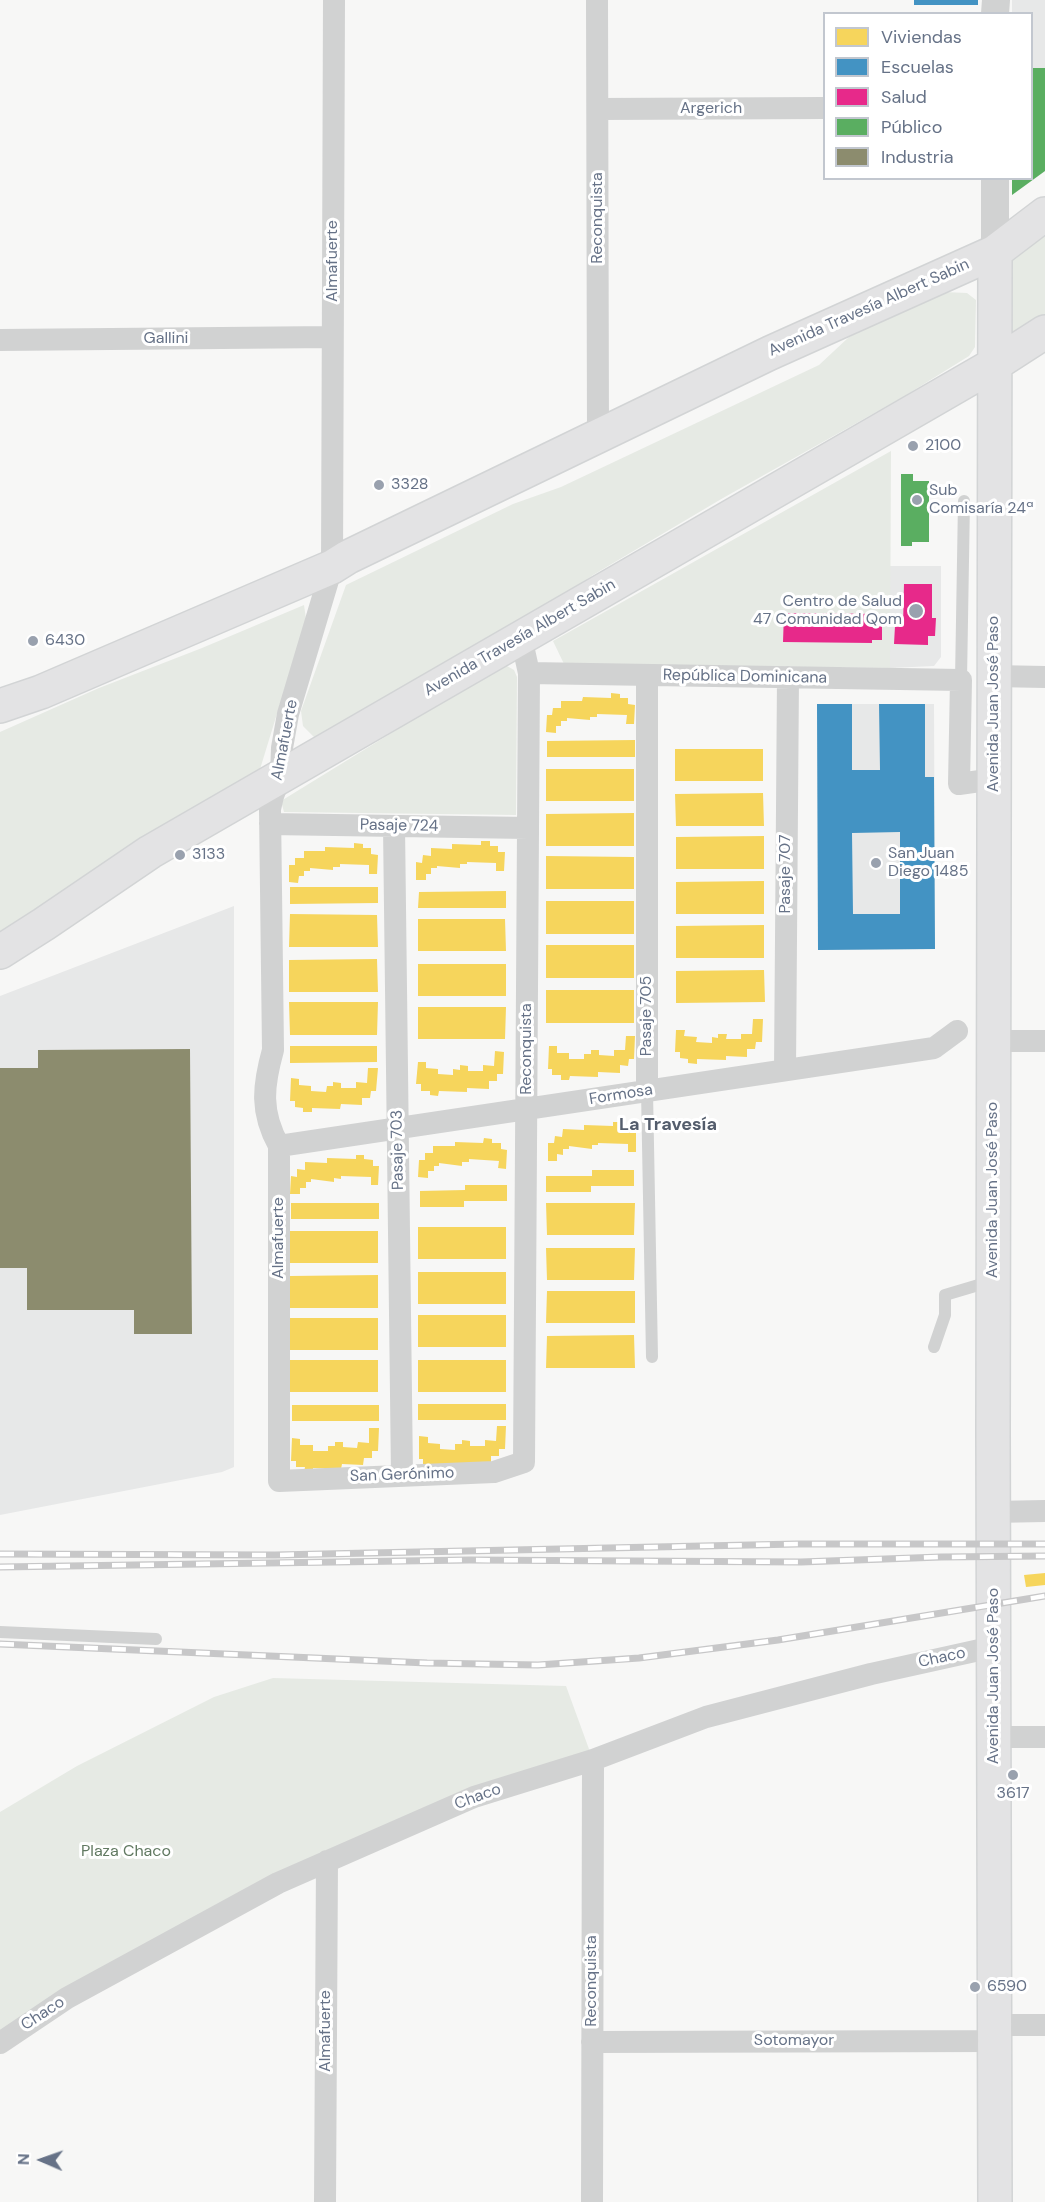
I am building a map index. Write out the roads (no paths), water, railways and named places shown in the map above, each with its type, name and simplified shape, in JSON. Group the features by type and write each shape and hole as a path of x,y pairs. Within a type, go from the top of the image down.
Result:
{"main road":[{"name":"Avenida Travesía Albert Sabin","path":"0,706 82,676 332,567 348,557 770,353 995,252 1045,214"},
{"name":"Avenida Juan José Paso","path":"995,252 993,1281 995,2202"},
{"name":"Avenida Travesía Albert Sabin","path":"0,952 150,852 995,364 1045,332"}],"street":[{"name":"Almafuerte","path":"279,1481 279,1146 268,1128 264,1100 266,1075 273,1050 270,825 273,796 281,775 282,748 288,714 332,567 334,0"},
{"name":"Reconquista","path":"597,0 598,435"},
{"name":"Argerich","path":"598,109 823,108"},
{"name":"Avenida Juan José Paso","path":"995,180 995,252"},
{"name":"Gallini","path":"0,340 332,337"},
{"name":"Reconquista","path":"521,637 529,674 524,1462"},
{"name":"República Dominicana","path":"529,674 961,680"},
{"name":"Pasaje 705","path":"646,1091 647,675"},
{"path":"994,676 1045,677"},
{"name":"Pasaje 707","path":"784,1070 788,677"},
{"path":"961,680 959,784 994,779"},
{"name":"Pasaje 724","path":"270,825 528,828"},
{"name":"Pasaje 703","path":"394,826 402,1474"},
{"name":"Formosa","path":"279,1146 934,1048 957,1031"},
{"path":"994,1041 1045,1041"},
{"name":"San Gerónimo","path":"279,1481 402,1474 494,1472 524,1462"},
{"path":"993,1512 1045,1511"},
{"name":"Chaco","path":"0,2043 67,1998 278,1883 474,1797 593,1760 706,1717 871,1674 993,1647"},
{"path":"994,1737 1045,1737"},
{"name":"Reconquista","path":"592,2202 593,1760"},
{"name":"Almafuerte","path":"325,2202 327,1861"},
{"name":"Sotomayor","path":"592,2042 995,2033 1045,2025"}],"lane":[{"path":"961,680 964,501"},
{"name":"Pasaje 705","path":"646,1091 652,1357"},
{"path":"934,1347 945,1315 945,1295 993,1281"},
{"path":"0,1632 156,1640"}],"railway":[{"path":"0,1554 275,1555 797,1544 1045,1544"},
{"path":"0,1567 469,1560 801,1562 1045,1556"},
{"path":"0,1644 427,1663 538,1665 639,1658 778,1640 1045,1596"}],"place":[{"name":"2100","path":"913,446"},
{"name":"3328","path":"379,485"},
{"name":"Sub Comisaría 24ª","path":"917,500"},
{"name":"Centro de Salud 47 Comunidad Qom","path":"916,611"},
{"name":"6430","path":"33,641"},
{"name":"3133","path":"180,855"},
{"name":"San Juan Diego 1485","path":"876,863"},
{"name":"3617","path":"1013,1775"},
{"name":"6590","path":"975,1987"}],"district":[{"name":"La Travesía","path":"668,1125"}],"park label":[{"name":"Plaza Chaco","path":"126,1852"}]}
